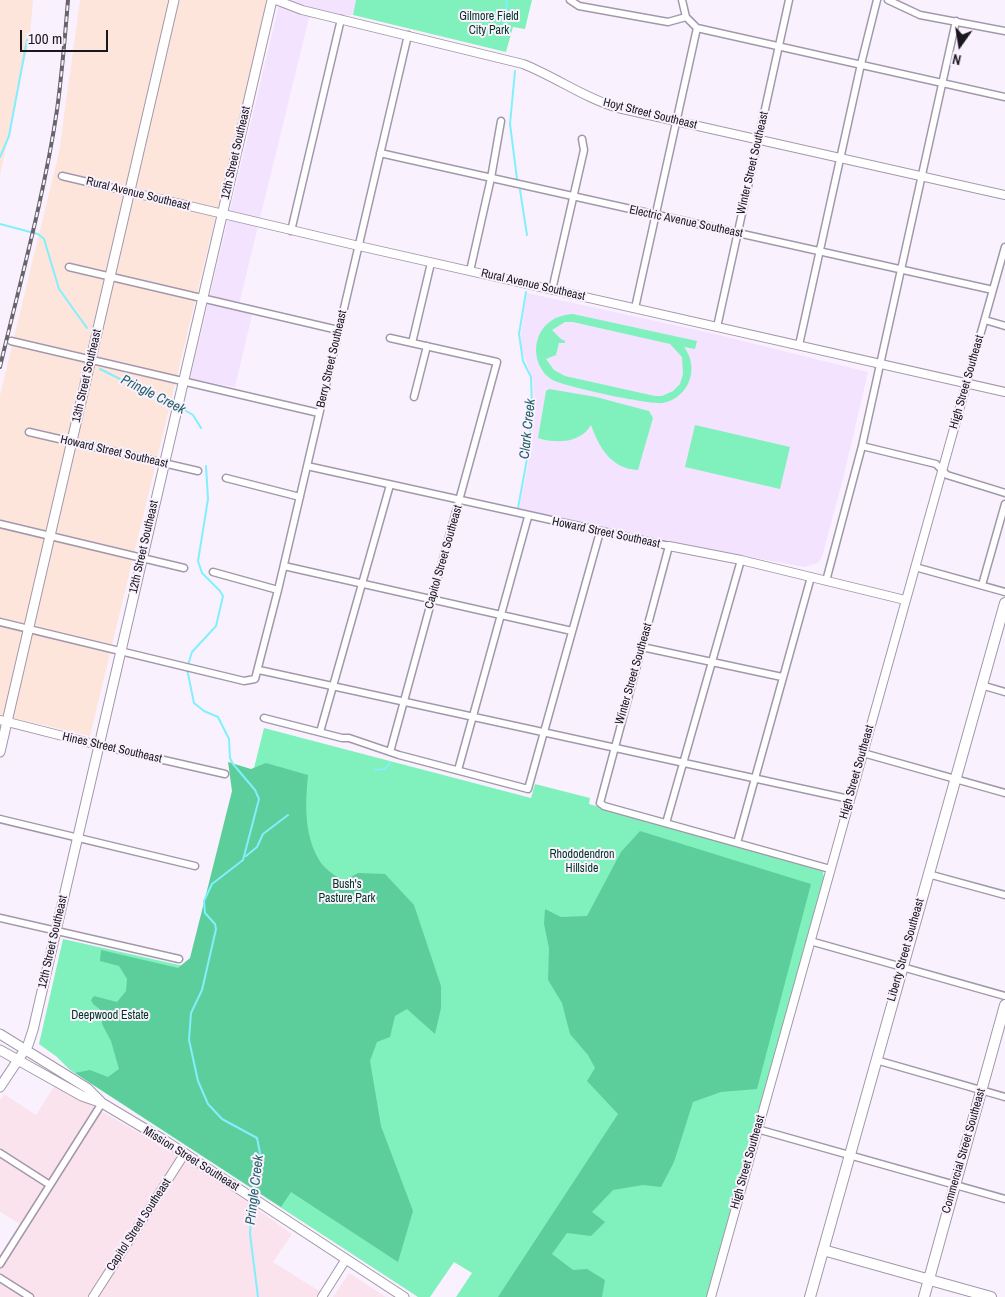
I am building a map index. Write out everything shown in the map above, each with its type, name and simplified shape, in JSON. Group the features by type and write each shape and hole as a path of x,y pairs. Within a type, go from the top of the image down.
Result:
{"main road":[{"name":"13th Street Southeast","path":"0,752 4,721 29,628 174,0"},
{"name":"12th Street Southeast","path":"0,1087 26,1048 33,1030 222,214 274,0"},
{"name":"Liberty Street Southeast","path":"810,1297 901,967 1005,603"},
{"name":"Commercial Street Southeast","path":"924,1297 1005,1005"},
{"name":"Mission Street Southeast","path":"0,1034 26,1048 87,1088 102,1104"},
{"name":"Mission Street Southeast","path":"0,1050 82,1096 102,1104 185,1153 404,1297"},
{"path":"823,1250 991,1297"}],"street":[{"name":"Hoyt Street Southeast","path":"274,0 302,10 523,64 596,101 676,121 1005,195"},
{"path":"570,0 579,6 668,22 686,17"},
{"path":"682,0 686,17 697,28 1005,97"},
{"name":"Winter Street Southeast","path":"717,327 789,0"},
{"path":"799,345 877,0"},
{"path":"888,0 920,15 1005,31"},
{"path":"291,230 341,19"},
{"path":"826,581 862,446 956,21"},
{"path":"635,308 697,28"},
{"name":"Berry Street Southeast","path":"121,650 253,681 259,670 408,35"},
{"path":"470,271 491,178 501,121"},
{"path":"552,290 584,150 582,139"},
{"name":"Electric Avenue Southeast","path":"380,153 993,290"},
{"name":"Rural Avenue Southeast","path":"62,176 431,263 1005,392"},
{"name":"High Street Southeast","path":"711,1297 966,382 993,290 1003,264 1005,247"},
{"path":"412,343 431,263"},
{"path":"69,267 338,330"},
{"path":"985,320 1005,326"},
{"path":"390,338 427,346 414,397"},
{"path":"11,341 319,413"},
{"name":"Capitol Street Southeast","path":"390,752 497,362 427,346"},
{"name":"Howard Street Southeast","path":"29,432 198,471"},
{"path":"862,446 936,464 946,475 1005,492"},
{"name":"Howard Street Southeast","path":"307,466 528,517 740,560 905,600"},
{"path":"226,478 300,497"},
{"path":"320,732 390,485"},
{"path":"982,586 1005,504"},
{"path":"458,770 528,517"},
{"path":"0,524 184,568"},
{"path":"264,718 349,738 390,752 528,789 600,532"},
{"name":"Winter Street Southeast","path":"666,823 604,806 600,803 669,546"},
{"path":"740,560 666,823 830,869"},
{"path":"284,566 572,632"},
{"path":"915,566 1005,592"},
{"path":"212,572 278,590"},
{"path":"736,843 810,577"},
{"path":"0,622 121,650"},
{"path":"642,646 782,677"},
{"path":"259,670 850,799"},
{"path":"981,685 1005,692"},
{"name":"Hines Street Southeast","path":"4,721 225,774"},
{"path":"862,753 1005,793"},
{"path":"0,819 195,866"},
{"path":"928,874 1005,895"},
{"path":"0,918 56,929 179,959"},
{"path":"810,941 1005,996"},
{"path":"876,1060 1005,1097"},
{"path":"0,1264 102,1104"},
{"path":"758,1129 1005,1199"},
{"path":"0,1153 50,1185"},
{"name":"Capitol Street Southeast","path":"93,1297 185,1153"},
{"path":"322,1297 346,1259"},
{"path":"0,1278 30,1297"}],"shaded area":[{"path":"0,0 33,0 30,36 0,176"},
{"path":"80,0 268,0 90,736 0,715 0,395 59,152"},
{"path":"280,0 356,0 353,15 309,18 239,304 254,307 235,387 190,379"},
{"path":"527,293 711,333 868,372 844,475 822,557 818,563 804,567 717,551 519,509 528,465 534,409 533,380 521,348 521,334"},
{"path":"55,1085 194,1164 292,1234 273,1262 329,1297 0,1297 0,1255 20,1224 0,1212 0,1100 4,1094 36,1115"},
{"path":"349,1273 386,1297 333,1297"}],"green space":[{"name":"Gilmore Field City Park","path":"356,0 532,0 525,29 513,27 506,52 353,15"},
{"path":"573,314 697,341 695,349 684,347 689,355 691,364 691,373 685,389 672,400 655,403 587,390 551,379 543,371 536,355 538,338 552,320","holes":["565,322 573,322 670,344 682,357 683,374 680,384 673,391 662,396 655,396 565,376 554,370 546,359 556,355 559,343 565,343 565,341 552,330"]},
{"path":"549,389 596,397 649,411 653,418 638,470 620,466 613,461 602,449 591,425 587,431 575,439 552,441 538,438 546,391"},
{"path":"695,425 790,447 780,489 685,467"},
{"name":"Bush's Pasture Park","path":"264,728 531,798 535,784 590,798 589,804 823,870 824,880 707,1297 456,1297 472,1273 454,1262 430,1297 418,1297 70,1070 57,1057 39,1044 63,939 188,967 251,780"},
{"name":"Deepwood Estate","path":"228,762 251,769 266,763 308,775 307,821 311,843 323,866 343,881 358,873 385,874 414,905 441,986 441,1008 435,1034 407,1009 395,1016 390,1037 377,1042 370,1061 381,1126 413,1211 398,1262 291,1192 281,1207 75,1073 90,1070 108,1077 119,1069 111,1041 102,1024 102,1011 91,1000 94,996 117,1002 126,991 127,979 119,966 100,961 101,950 178,968 190,958 232,791"},
{"path":"640,831 811,884 757,1089 721,1092 693,1102 674,1162 661,1187 643,1185 613,1190 592,1212 605,1222 591,1236 567,1233 552,1254 573,1270 587,1269 605,1280 602,1297 498,1297 618,1114 587,1081 595,1068 588,1055 570,1034 562,1003 548,980 549,948 544,924 545,909 561,917 587,916 621,852"}],"waterway":[{"name":"Clark Creek","path":"505,33 507,0"},
{"name":"Pringle Creek","path":"0,157 9,136 27,40"},
{"name":"Clark Creek","path":"515,71 510,124 517,179"},
{"name":"Clark Creek","path":"520,190 527,235"},
{"name":"Pringle Creek","path":"0,224 38,234 44,239 59,289 87,328"},
{"name":"Clark Creek","path":"518,508 529,448 532,407 531,377 523,361 519,334 526,292"},
{"name":"Pringle Creek","path":"100,369 174,406"},
{"name":"Pringle Creek","path":"181,408 193,415 201,428"},
{"name":"Pringle Creek","path":"188,665 192,652 216,626 223,596 202,573 198,561 208,499 206,466"},
{"name":"Pringle Creek","path":"187,669 194,703 204,711 218,717 229,739 230,758 255,790 259,799 243,860 212,884 204,901 205,913 215,924 216,929 202,990 191,1013 189,1040 198,1081 208,1104 222,1119 257,1138 261,1158 252,1193"},
{"name":"Clark Creek","path":"375,770 385,769 390,763"},
{"name":"Clark Creek","path":"246,856 257,847 263,834 288,815"},
{"name":"Pringle Creek","path":"252,1200 250,1234 258,1297"}],"railway":[{"path":"0,367 39,207 52,143 68,0"}],"park label":[{"name":"Rhododendron Hillside","path":"582,862"}]}
